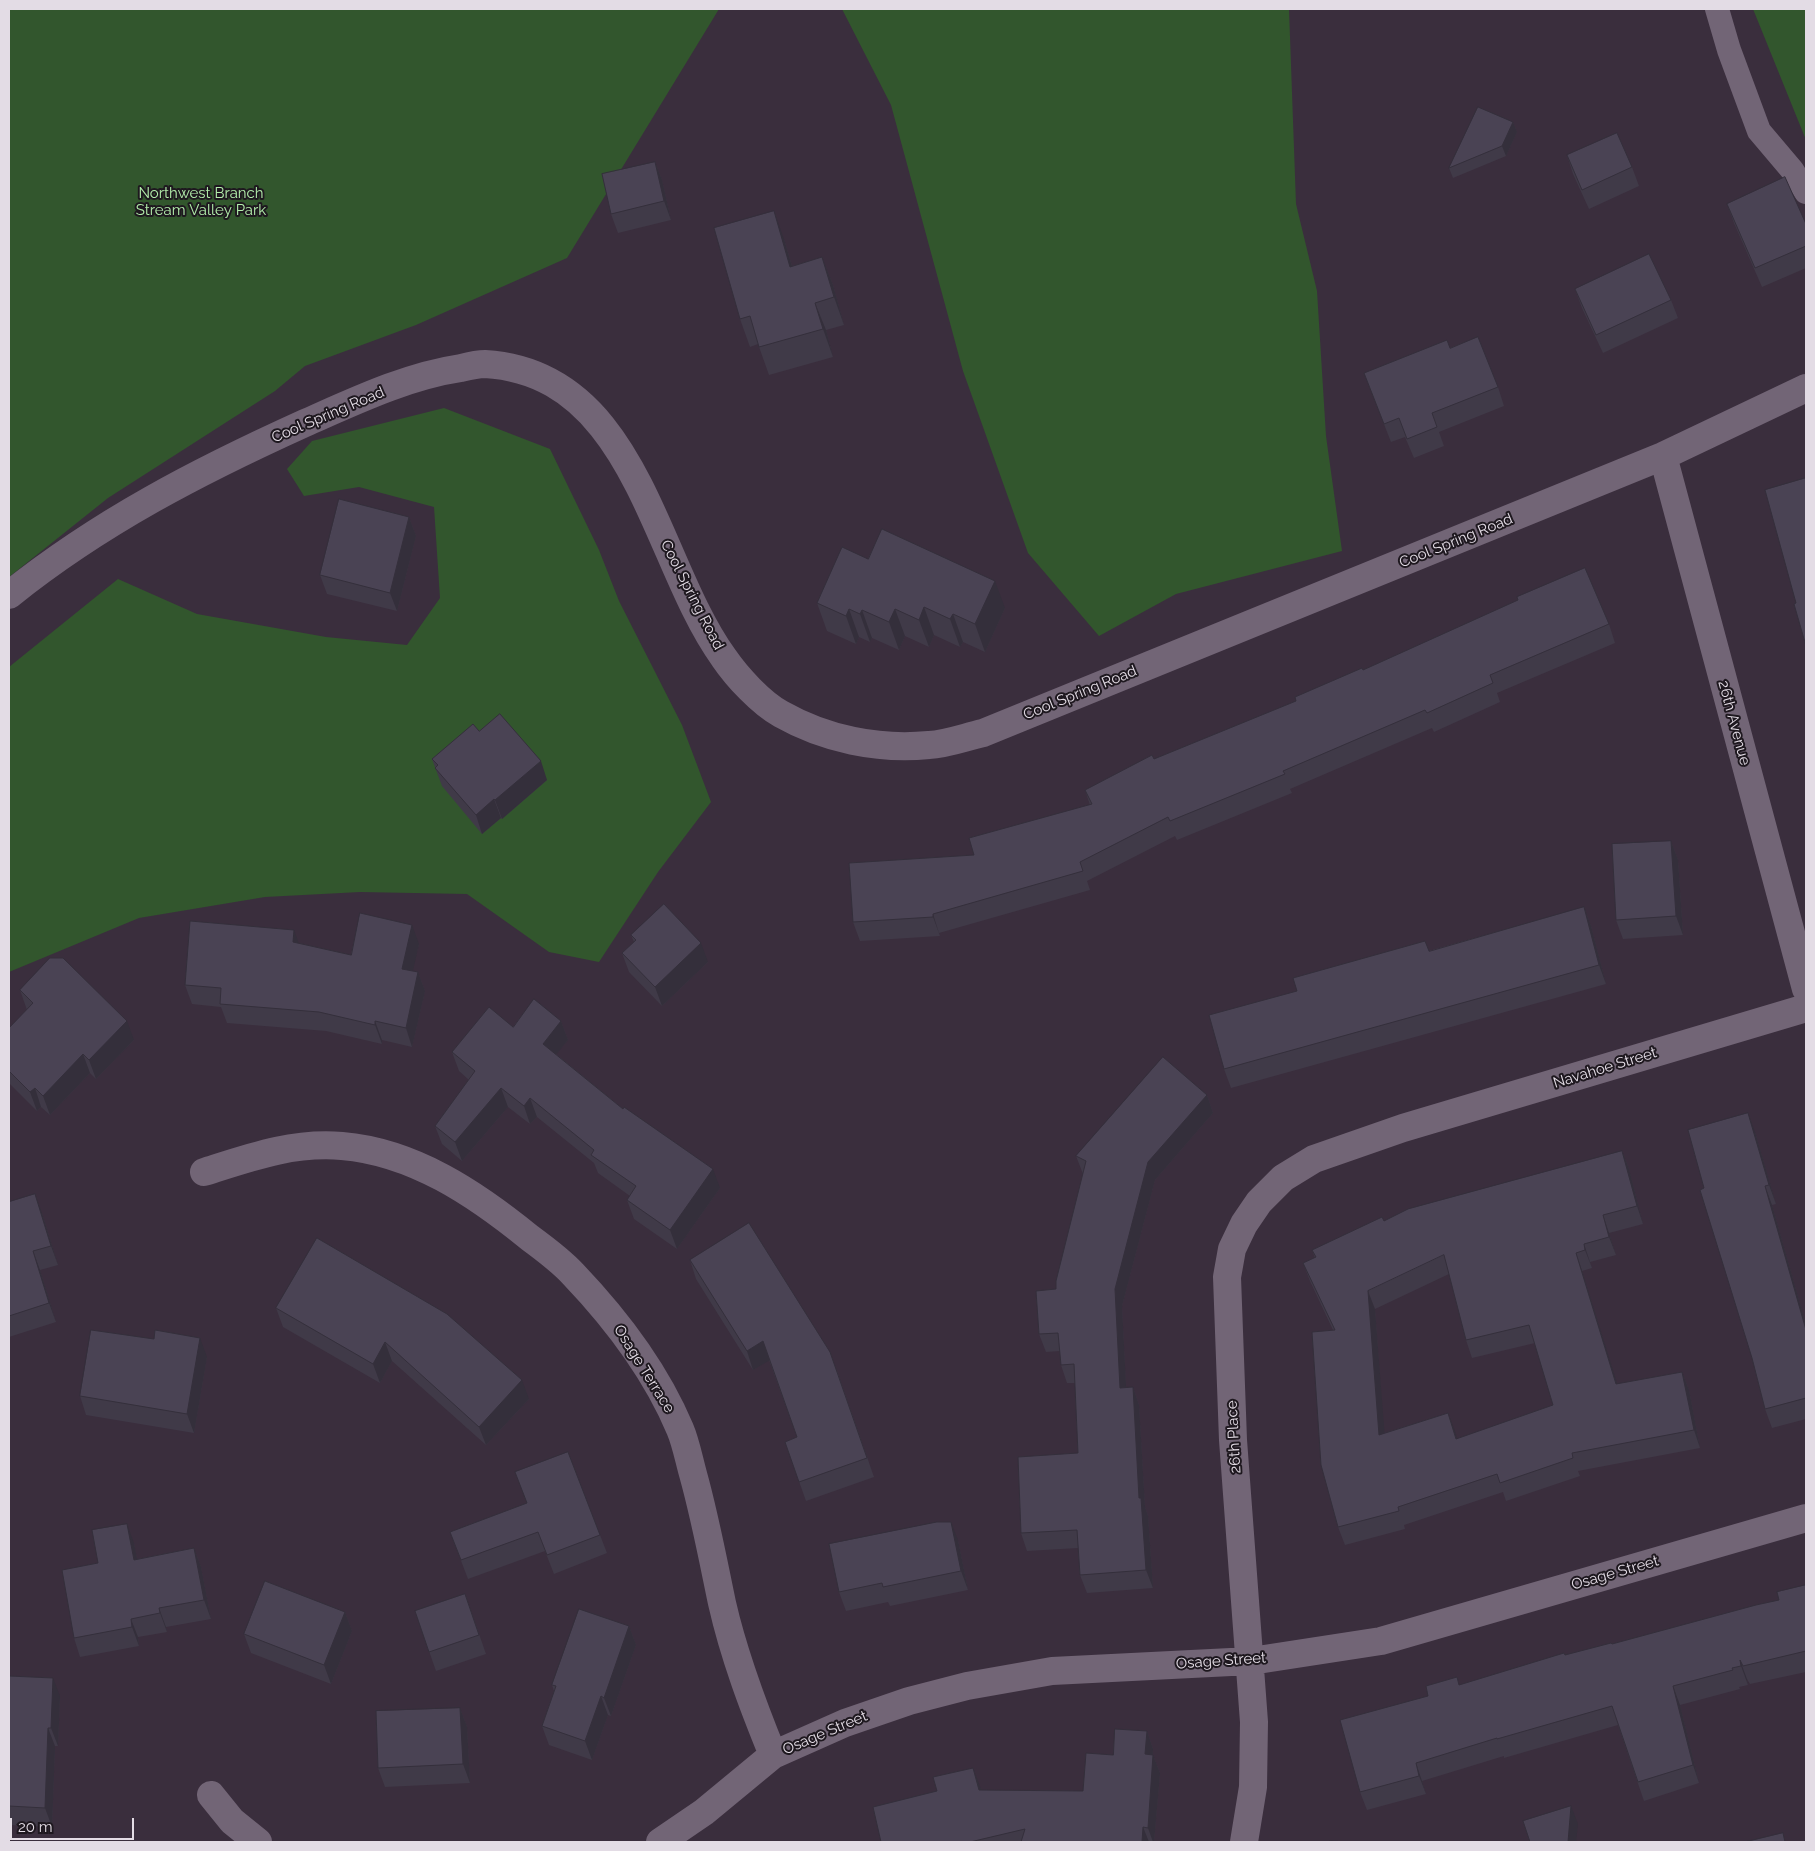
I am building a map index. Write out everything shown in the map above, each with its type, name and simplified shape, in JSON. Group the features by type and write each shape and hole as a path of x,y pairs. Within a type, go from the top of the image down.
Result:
{"street":[{"name":"Cool Spring Road","path":"9,595 44,567 116,519 228,458 356,401 432,372 483,364 522,370 557,385 583,405 605,429 629,466 706,630 725,660 751,689 778,712 810,728 846,740 888,746 931,746 983,733 1663,456 1806,388"},
{"name":"26th Avenue","path":"1663,456 1806,989"},
{"name":"Navahoe Street","path":"1403,1128 1806,1008"},
{"name":"26th Place","path":"1244,1842 1253,1787 1254,1722 1234,1440 1228,1277 1232,1248 1244,1224 1259,1202 1283,1178 1314,1159 1403,1128"},
{"name":"Osage Terrace","path":"204,1172 257,1154 299,1146 343,1146 375,1152 409,1162 457,1184 502,1214 572,1272 602,1305 629,1340 661,1391 680,1430 705,1516 723,1606 744,1680 773,1755"},
{"name":"Osage Street","path":"660,1842 704,1812 773,1755 846,1723 909,1701 966,1686 1052,1671 1251,1661 1381,1641 1806,1518"},
{"path":"211,1795 232,1821 258,1842"}],"lane":[{"path":"1717,9 1729,50 1759,131 1792,170 1806,192"}],"green space":[{"name":"Northwest Branch Stream Valley Park","path":"9,9 719,9 567,258 416,325 305,366 275,391 108,498 9,577"},
{"path":"842,9 1289,9 1296,204 1317,291 1326,436 1342,551 1176,594 1099,636 1028,553 963,371 891,105"},
{"path":"1753,9 1806,9 1806,140"},
{"path":"444,408 550,449 599,550 619,601 682,725 711,802 658,872 599,962 549,952 467,894 360,892 265,897 139,918 9,972 9,667 118,579 197,614 326,637 407,645 440,598 434,507 359,487 304,496 287,469 312,441"}],"building":[{"path":"1478,107 1513,122 1502,146 1449,168"},
{"path":"1617,133 1632,167 1582,190 1567,155"},
{"path":"655,162 664,201 611,214 602,174"},
{"path":"1785,177 1806,224 1806,246 1755,268 1727,204"},
{"path":"774,211 790,267 822,257 834,297 815,303 823,329 759,347 750,316 740,319 714,228"},
{"path":"1649,254 1671,300 1596,335 1575,289"},
{"path":"1478,337 1498,387 1432,413 1437,427 1407,439 1399,418 1384,424 1364,373 1447,340 1450,348"},
{"path":"1806,478 1806,646 1765,490"},
{"path":"339,499 409,517 390,593 320,575"},
{"path":"882,529 995,581 975,624 953,614 950,619 924,607 919,620 895,609 889,622 862,610 860,614 849,609 846,616 817,603 842,547 868,559"},
{"path":"1585,568 1609,624 1490,675 1493,683 1427,713 1425,710 1283,771 1285,774 1170,821 1168,817 1080,862 1083,871 933,914 933,917 853,922 849,863 974,855 969,838 1092,804 1085,790 1152,755 1154,759 1296,701 1295,697 1362,668 1363,670 1518,600 1517,597"},
{"path":"500,714 541,761 476,815 435,768 438,765 432,759 473,724 479,731"},
{"path":"1671,841 1676,916 1616,920 1612,844"},
{"path":"664,904 701,943 655,987 622,953 636,940 631,935"},
{"path":"1584,907 1599,965 1224,1069 1209,1015 1297,991 1293,978 1425,941 1429,951"},
{"path":"360,913 412,925 402,969 418,972 406,1028 375,1021 375,1025 319,1012 220,1004 221,988 185,985 190,921 294,930 293,942 351,955"},
{"path":"50,958 63,958 127,1021 89,1060 83,1054 43,1096 35,1088 30,1092 9,1071 9,1028 33,1003 20,990"},
{"path":"534,999 561,1021 543,1044 623,1109 624,1107 713,1169 670,1230 627,1200 636,1186 591,1155 594,1150 530,1098 524,1106 501,1088 455,1142 435,1126 475,1071 452,1052 489,1007 513,1027"},
{"path":"1163,1057 1207,1095 1148,1162 1115,1289 1120,1388 1133,1387 1139,1498 1141,1498 1146,1570 1080,1575 1077,1530 1021,1533 1018,1457 1078,1453 1074,1364 1061,1365 1058,1333 1039,1334 1036,1291 1056,1289 1056,1281 1086,1161 1076,1156"},
{"path":"1748,1113 1769,1185 1765,1186 1806,1330 1806,1398 1765,1409 1752,1358 1700,1190 1704,1188 1688,1130"},
{"path":"1622,1151 1637,1206 1603,1215 1609,1237 1584,1244 1585,1250 1576,1253 1616,1384 1682,1372 1694,1430 1572,1453 1573,1458 1500,1483 1497,1474 1398,1507 1399,1511 1338,1527 1321,1465 1312,1332 1335,1330 1303,1263 1316,1257 1312,1250 1382,1217 1384,1221 1408,1209","holes":["1444,1255 1466,1340 1529,1325 1553,1405 1456,1439 1448,1413 1379,1435 1368,1291"]},
{"path":"35,1194 51,1246 33,1251 49,1303 9,1316 9,1202"},
{"path":"749,1223 830,1352 867,1458 799,1482 785,1442 797,1437 763,1341 747,1351 690,1260"},
{"path":"317,1238 447,1314 522,1380 479,1427 385,1342 373,1364 276,1308"},
{"path":"91,1330 154,1339 155,1330 200,1338 187,1414 80,1396"},
{"path":"568,1452 600,1535 547,1555 538,1532 461,1560 450,1532 527,1503 515,1472"},
{"path":"937,1522 951,1522 961,1571 883,1587 882,1583 839,1592 829,1544"},
{"path":"127,1524 134,1560 194,1548 204,1600 159,1608 160,1613 131,1619 132,1627 74,1638 62,1570 98,1563 92,1530"},
{"path":"265,1581 345,1612 324,1665 244,1634"},
{"path":"1806,1585 1806,1651 1743,1666 1740,1660 1741,1666 1732,1668 1733,1670 1673,1686 1693,1765 1638,1782 1612,1706 1416,1763 1419,1776 1360,1792 1340,1720 1428,1696 1426,1686 1457,1677 1459,1685 1564,1653 1565,1655 1612,1644 1779,1600 1777,1592"},
{"path":"465,1594 479,1635 429,1652 415,1611"},
{"path":"579,1609 629,1626 604,1698 601,1696 585,1741 542,1726 556,1686 552,1685"},
{"path":"9,1676 53,1678 51,1728 48,1728 45,1808 9,1806"},
{"path":"460,1708 463,1764 378,1768 376,1711"},
{"path":"1115,1729 1147,1731 1145,1754 1153,1755 1148,1828 1143,1827 1142,1842 1021,1842 1025,1829 970,1842 881,1842 873,1807 937,1791 933,1777 973,1768 979,1790 1083,1791 1086,1753 1113,1755"},
{"path":"1571,1806 1568,1842 1530,1842 1523,1821"},
{"path":"1783,1833 1785,1842 1745,1842"}]}
